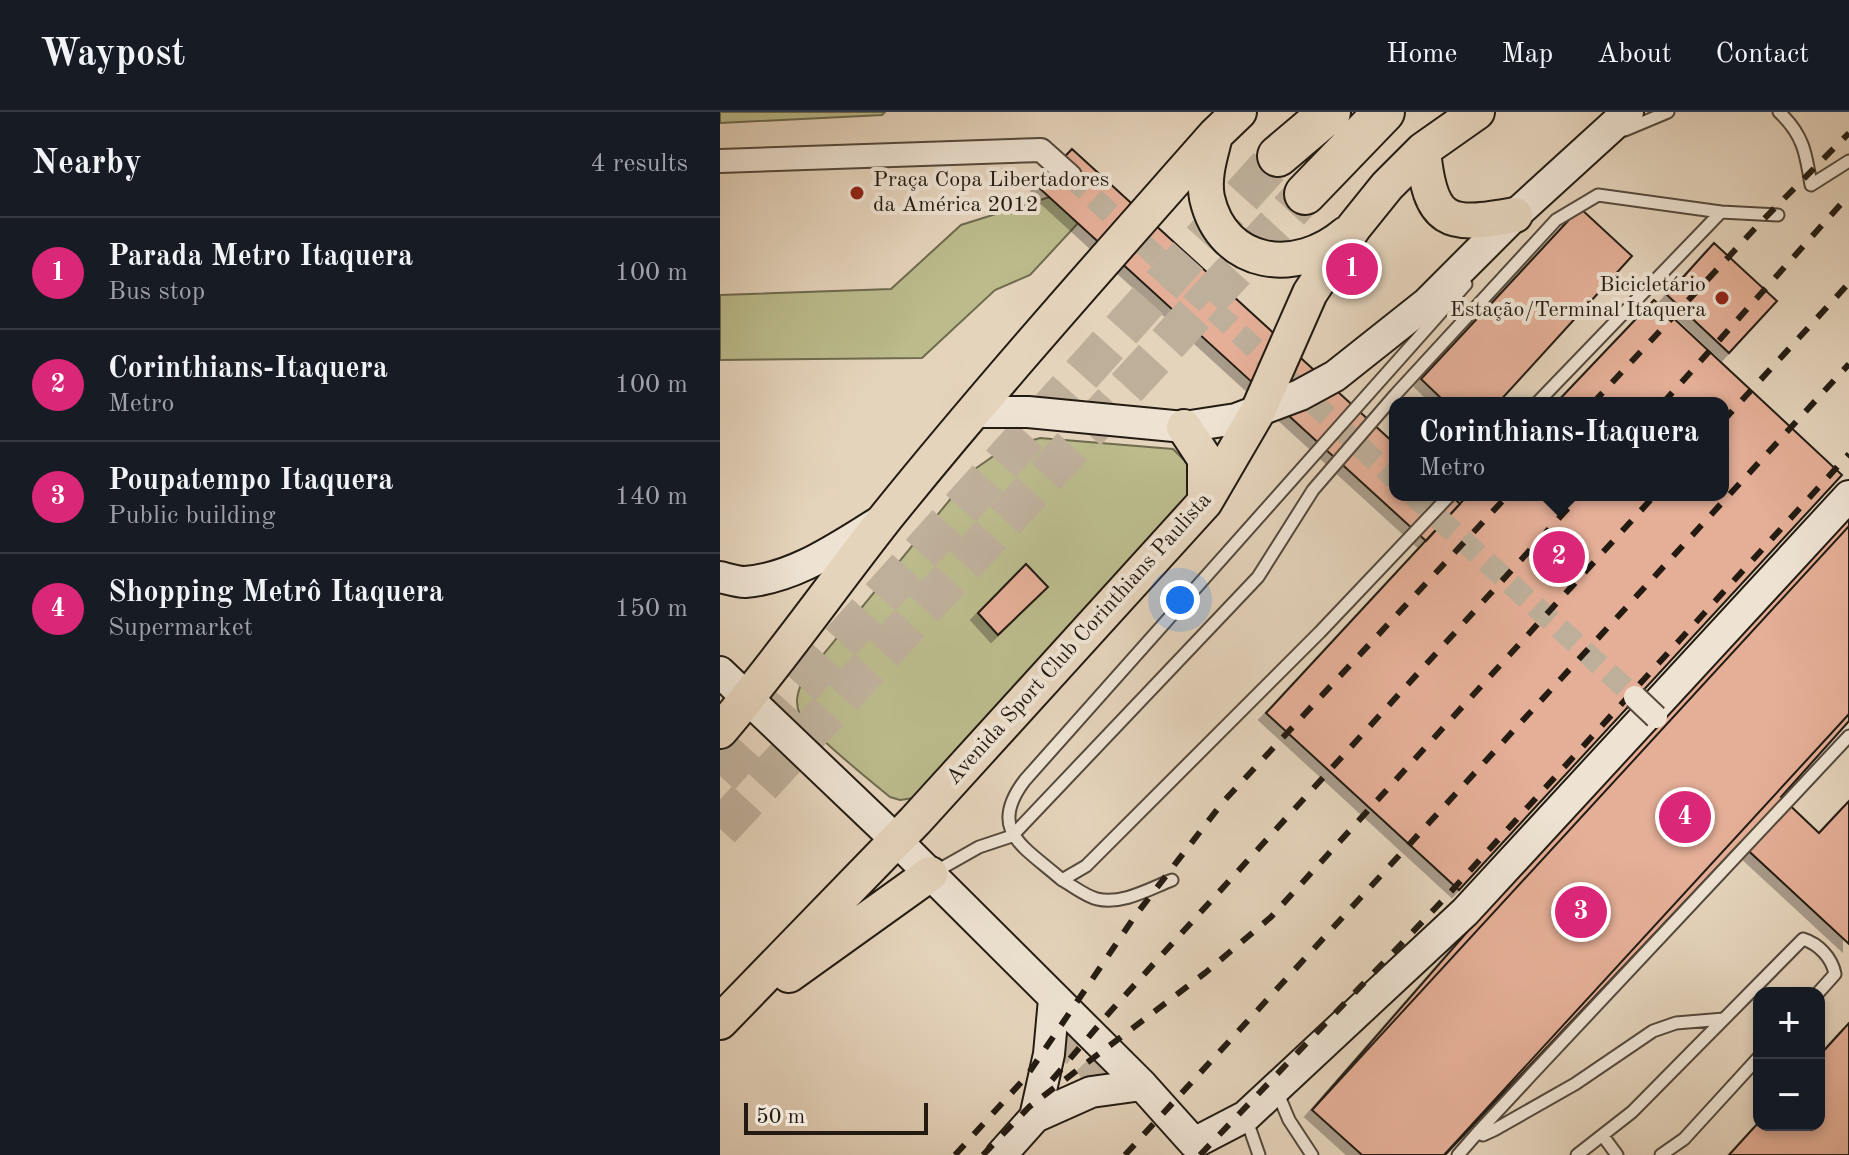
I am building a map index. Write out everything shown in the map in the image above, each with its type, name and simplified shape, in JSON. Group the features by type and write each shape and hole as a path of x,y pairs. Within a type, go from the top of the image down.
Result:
{"highway":[{"path":"1278,156 1330,112"},
{"path":"1305,194 1384,112"}],"main road":[{"path":"720,731 887,516 1215,135 1239,112"},
{"name":"Avenida Sport Club Corinthians Paulista","path":"730,1012 896,840 1205,502 1258,411 1310,293 1354,227 1387,186 1423,150 1477,112"},
{"path":"1215,135 1206,177 1208,199 1223,231 1239,249 1258,258 1295,258 1334,244 1354,227"},
{"path":"1423,150 1431,200 1442,213 1477,223 1515,215"},
{"path":"1184,427 1205,459 1205,502"},
{"path":"730,1012 783,979 930,874"}],"street":[{"path":"975,412 1028,412 1184,427 1214,424 1300,395 1335,376 1427,303 1515,215 1628,112"},
{"path":"720,161 1041,150 1070,176"},
{"path":"720,672 896,840 1142,1085 1200,1149 1246,1116 1465,912 1849,496"},
{"path":"720,577 742,582 783,573 825,555 887,516"},
{"path":"1635,697 1656,717"},
{"path":"1035,1117 1049,1054 1054,999"},
{"path":"1001,1155 1035,1117 1091,1092 1142,1085"}],"lane":[{"path":"1582,152 1668,112"},
{"path":"1779,112 1796,128 1806,154 1811,185 1849,161"},
{"path":"1172,880 1135,895 1113,900 1095,899 1062,880 1012,836 1007,813 1014,795 1560,174"},
{"path":"1393,397 1556,220 1598,195 1721,212 1778,215"},
{"path":"1543,397 1721,212"},
{"path":"930,874 979,847 1012,836 1258,577 1313,490 1389,402"},
{"path":"1062,880 1105,850 1444,501"},
{"path":"1458,1155 1849,736"},
{"path":"1756,987 1803,939 1828,956 1834,968 1835,974 1823,987"},
{"path":"1577,1155 1632,1112 1753,990"},
{"path":"1479,1131 1483,1135 1575,1084 1653,1031 1676,1023 1724,1019"},
{"path":"1661,1155 1684,1139 1757,1059"},
{"path":"1276,1088 1289,1120 1312,1155"},
{"path":"1246,1116 1259,1155"},
{"path":"1603,1136 1617,1155"}],"green space":[{"path":"720,112 885,112 882,115 720,123"},
{"path":"1053,196 1080,221 1030,275 995,290 922,358 720,360 720,295 891,289 961,225"},
{"path":"1040,438 1173,449 1188,464 1193,491 914,798 900,800 890,797 842,757 800,715 797,705 804,678 975,469 1005,448"}],"building":[{"path":"1072,149 1389,439 1389,501 1457,501 1460,504 1426,541 1037,186"},
{"path":"1580,208 1632,256 1503,397 1440,397 1421,379"},
{"name":"Bicicletário Estação/Terminal Itaquera","path":"1714,243 1777,301 1729,353 1667,295"},
{"path":"1654,300 1842,475 1459,890 1266,713 1462,501 1729,501 1729,397 1562,397"},
{"path":"1849,507 1849,721 1781,797 1819,833 1849,801 1849,944 1740,843 1445,1155 1362,1155 1312,1110 1631,744"},
{"path":"1849,526 1849,714 1444,1155 1362,1155 1312,1110"},
{"path":"1026,564 1048,587 998,635 978,613"},
{"path":"1849,1023 1849,1155 1729,1155 1753,1129 1825,1131 1825,1049"}],"tunnel":[{"path":"720,776 1278,156"},
{"path":"1070,176 1389,473"},
{"path":"720,829 1305,194"},
{"path":"1420,501 1635,697"},
{"path":"1049,1054 1064,1046 1085,1059 1095,1075 1091,1092"}],"railway":[{"path":"1599,397 1761,222 1849,133"},
{"path":"1668,397 1849,195"},
{"path":"1729,414 1849,283"},
{"path":"1729,495 1849,364"},
{"path":"1200,1155 1445,898 1849,454"},
{"path":"955,1155 1026,1077 1135,916 1223,802 1502,501"},
{"path":"1052,1080 1109,1013 1575,501"},
{"path":"983,1155 1029,1107 1205,973 1271,917 1650,501"},
{"path":"1125,1155 1724,501"}],"place":[{"name":"Praça Copa Libertadores da América 2012","path":"857,193"},
{"name":"Parada Metro Itaquera","path":"1352,269"},
{"name":"Bicicletário Estação/Terminal Itaquera","path":"1722,298"},
{"name":"Corinthians-Itaquera","path":"1559,557"},
{"name":"Shopping Metrô Itaquera","path":"1685,817"},
{"name":"Poupatempo Itaquera","path":"1581,912"}]}
